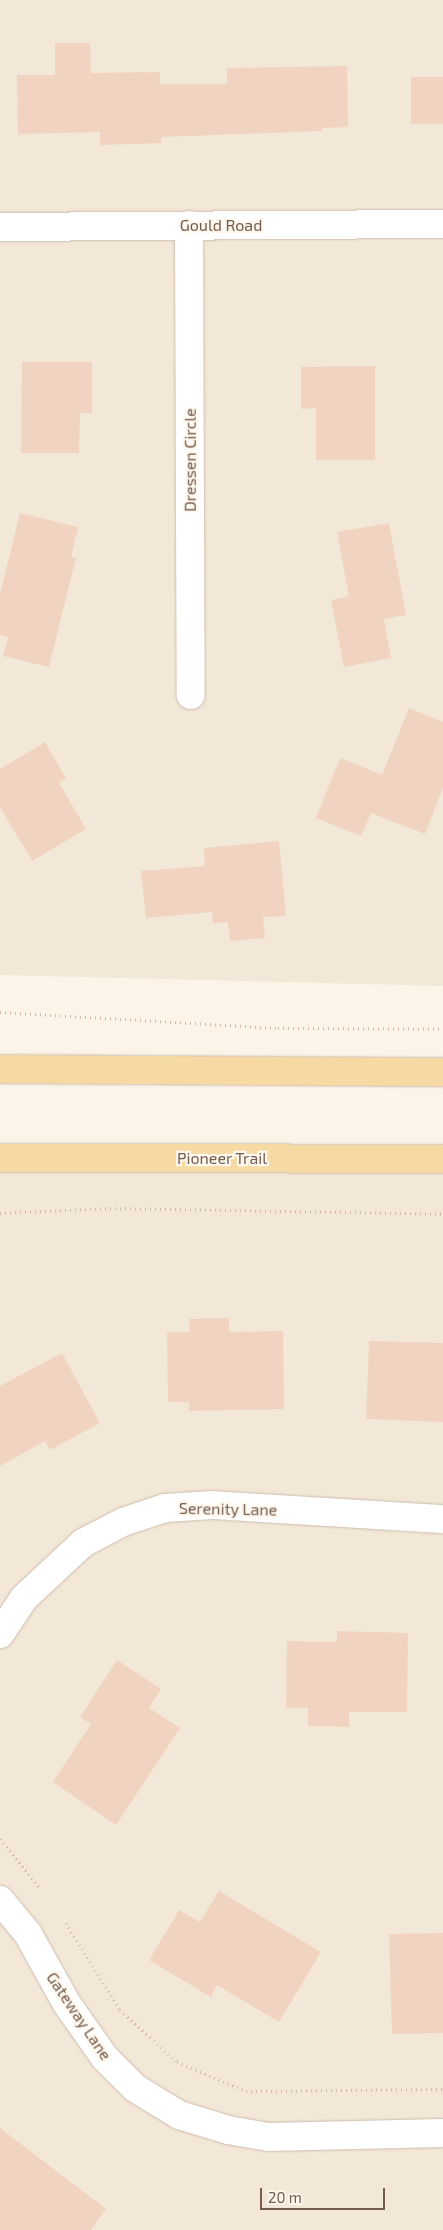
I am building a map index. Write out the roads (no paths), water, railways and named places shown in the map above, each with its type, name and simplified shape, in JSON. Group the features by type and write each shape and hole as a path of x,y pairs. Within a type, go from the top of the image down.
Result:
{"main road":[{"path":"0,1069 443,1072"},
{"name":"Pioneer Trail","path":"0,1158 443,1159"}],"street":[{"name":"Gould Road","path":"0,227 443,224"},
{"name":"Dressen Circle","path":"189,225 191,695"},
{"name":"Serenity Lane","path":"0,1634 24,1598 83,1543 123,1522 165,1508 212,1505 443,1519"},
{"name":"Gateway Lane","path":"0,1900 28,1934 68,2004 106,2058 135,2088 180,2115 228,2130 268,2137 443,2133"}]}
